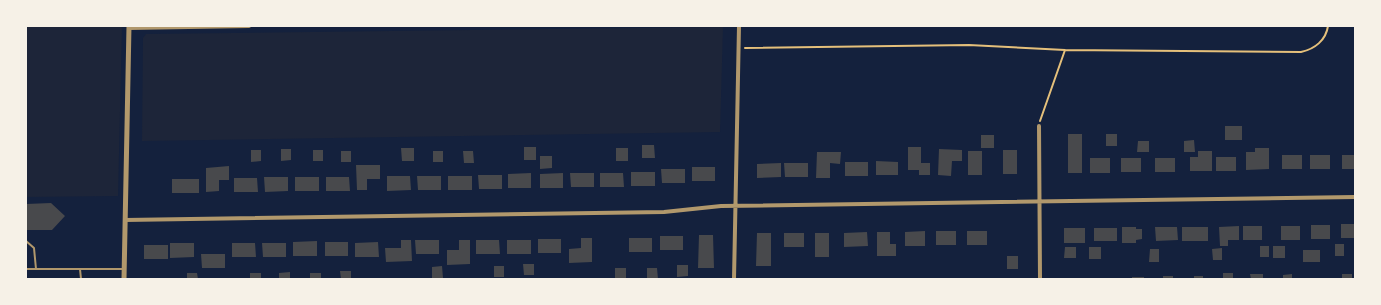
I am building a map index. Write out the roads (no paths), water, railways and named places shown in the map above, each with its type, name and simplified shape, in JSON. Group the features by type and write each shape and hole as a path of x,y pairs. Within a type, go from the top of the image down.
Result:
{"street":[{"path":"124,279 129,27 249,26"},
{"path":"734,279 739,26"},
{"path":"1039,126 1040,279"},
{"path":"125,220 656,212 721,206 1355,197"}],"lane":[{"path":"26,241 34,248 36,269"},
{"path":"26,269 124,269"},
{"path":"80,269 81,279"}]}
